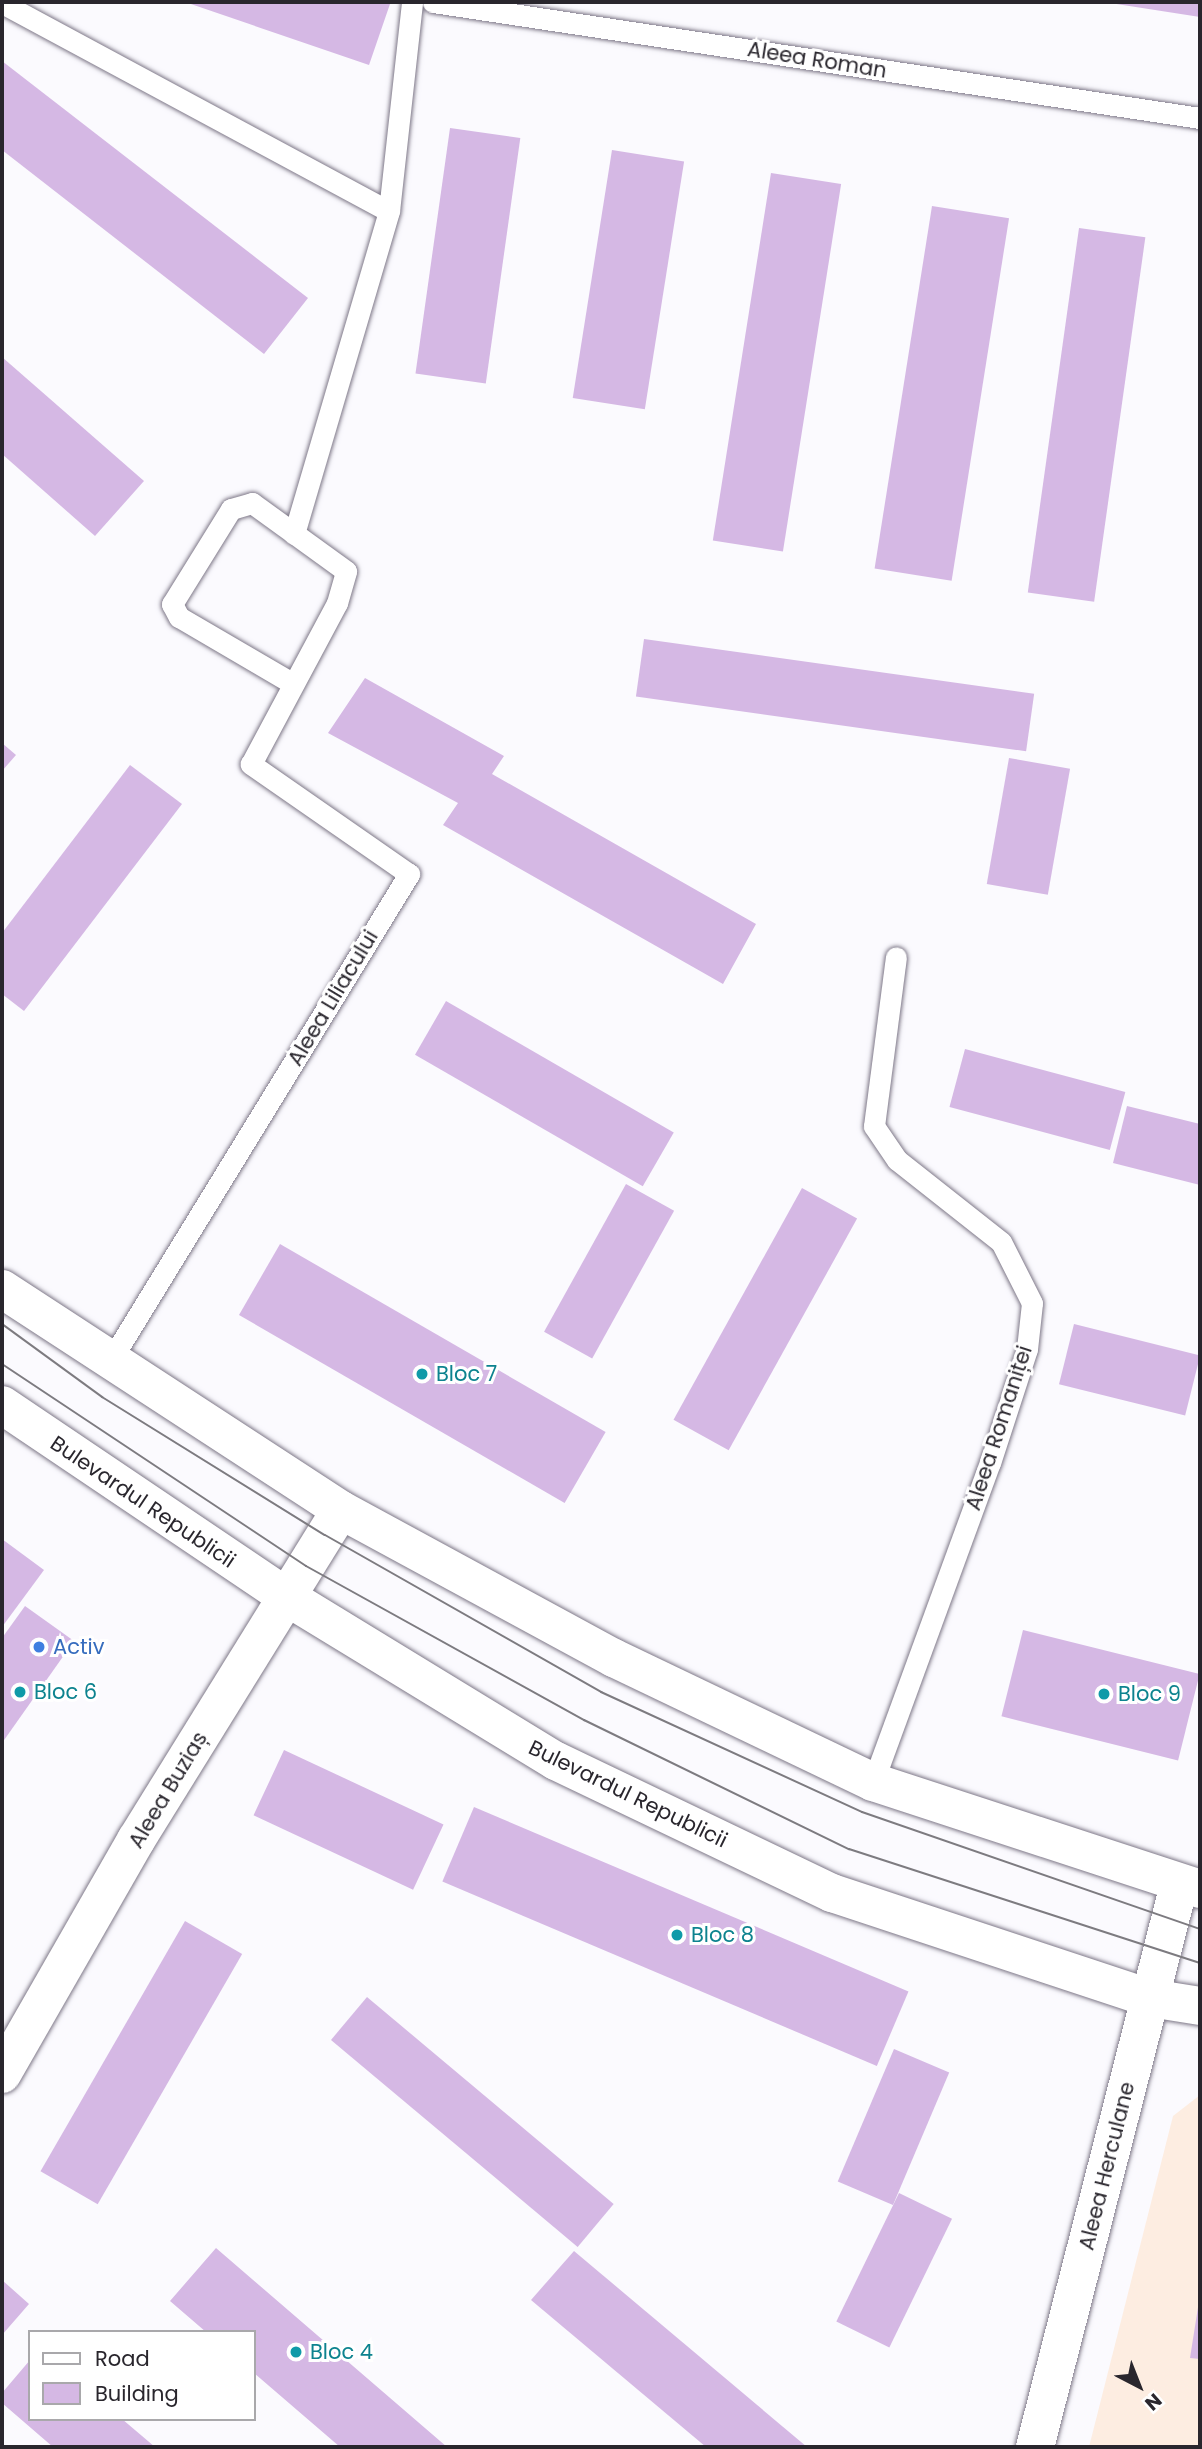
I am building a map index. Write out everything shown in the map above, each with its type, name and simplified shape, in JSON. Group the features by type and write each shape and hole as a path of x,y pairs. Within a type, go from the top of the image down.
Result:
{"main road":[{"path":"2,1289 109,1363 341,1510 614,1658 873,1782 1190,1887"},
{"name":"Bulevardul Republicii","path":"2,1405 286,1597 556,1761 832,1893 1150,1998 1200,2006"},
{"name":"Aleea Buziaș","path":"2,2074 286,1597 341,1510"},
{"name":"Aleea Herculane","path":"1035,2447 1150,1998 1190,1887"}],"lane":[{"path":"294,534 389,211 411,2"},
{"name":"Aleea Roman","path":"433,2 1200,118"},
{"path":"2,3 389,211"},
{"name":"Aleea Liliacului","path":"109,1363 408,874 251,764 337,603 346,571 252,503 232,509 172,604 179,617 292,683"},
{"name":"Aleea Romaniței","path":"873,1782 990,1463 1027,1349 1032,1303 1001,1242 897,1160 874,1126 896,957"}],"shaded area":[{"path":"1200,2095 1200,2447 1089,2447 1173,2116"}],"building":[{"path":"185,2 384,2 390,4 369,65"},
{"path":"1200,2 1200,17 1110,3"},
{"path":"2,61 308,298 264,354 2,150"},
{"path":"450,128 520,138 486,383 415,374"},
{"path":"612,150 684,161 645,409 573,398"},
{"path":"771,173 841,184 783,552 713,540"},
{"path":"932,206 1009,218 952,581 875,568"},
{"path":"1079,228 1145,237 1094,602 1028,592"},
{"path":"2,357 144,481 95,536 2,454"},
{"path":"644,639 1034,694 1026,751 636,696"},
{"path":"365,678 504,756 492,774 756,924 723,984 443,825 458,803 328,733"},
{"path":"2,743 16,755 2,771"},
{"path":"1009,758 1070,769 1048,895 987,884"},
{"path":"130,765 182,804 24,1011 2,994 2,933"},
{"path":"446,1001 674,1132 643,1186 415,1055"},
{"path":"965,1049 1125,1092 1110,1150 949,1107"},
{"path":"1127,1106 1200,1124 1200,1185 1113,1163"},
{"path":"626,1184 674,1211 592,1358 544,1332"},
{"path":"802,1188 857,1219 729,1450 674,1420"},
{"name":"Bloc 7","path":"280,1244 606,1432 565,1503 239,1315"},
{"path":"1074,1324 1200,1355 1185,1416 1059,1384"},
{"name":"Bloc 6","path":"2,1539 44,1570 2,1627"},
{"name":"Bloc 6","path":"25,1606 74,1641 2,1743 2,1638"},
{"name":"Bloc 9","path":"1023,1630 1200,1674 1178,1760 1001,1716"},
{"path":"284,1750 444,1824 413,1890 254,1815"},
{"name":"Bloc 8","path":"474,1807 908,1991 877,2066 442,1882"},
{"path":"185,1921 242,1954 98,2204 41,2171"},
{"path":"367,1997 614,2204 578,2247 331,2040"},
{"path":"894,2049 949,2072 893,2205 838,2182"},
{"path":"899,2193 952,2219 889,2347 836,2322"},
{"name":"Bloc 4","path":"216,2248 447,2447 340,2447 256,2375 256,2330 204,2330 170,2301"},
{"path":"574,2251 807,2447 706,2447 531,2300"},
{"path":"2,2280 29,2304 2,2335"},
{"path":"1200,2301 1200,2359 1190,2358"},
{"path":"28,2362 28,2421 124,2421 155,2447 53,2447 2,2403 2,2393"}],"tram line":[{"path":"2,1324 102,1397 325,1535 601,1692 862,1812 1200,1929"},
{"path":"2,1364 306,1566 584,1720 849,1849 1200,1963"}],"place":[{"name":"Bloc 7","path":"422,1374"},
{"name":"Activ","path":"39,1647"},
{"name":"Bloc 6","path":"20,1692"},
{"name":"Bloc 9","path":"1104,1694"},
{"name":"Bloc 8","path":"677,1935"},
{"name":"Bloc 4","path":"296,2352"}]}
